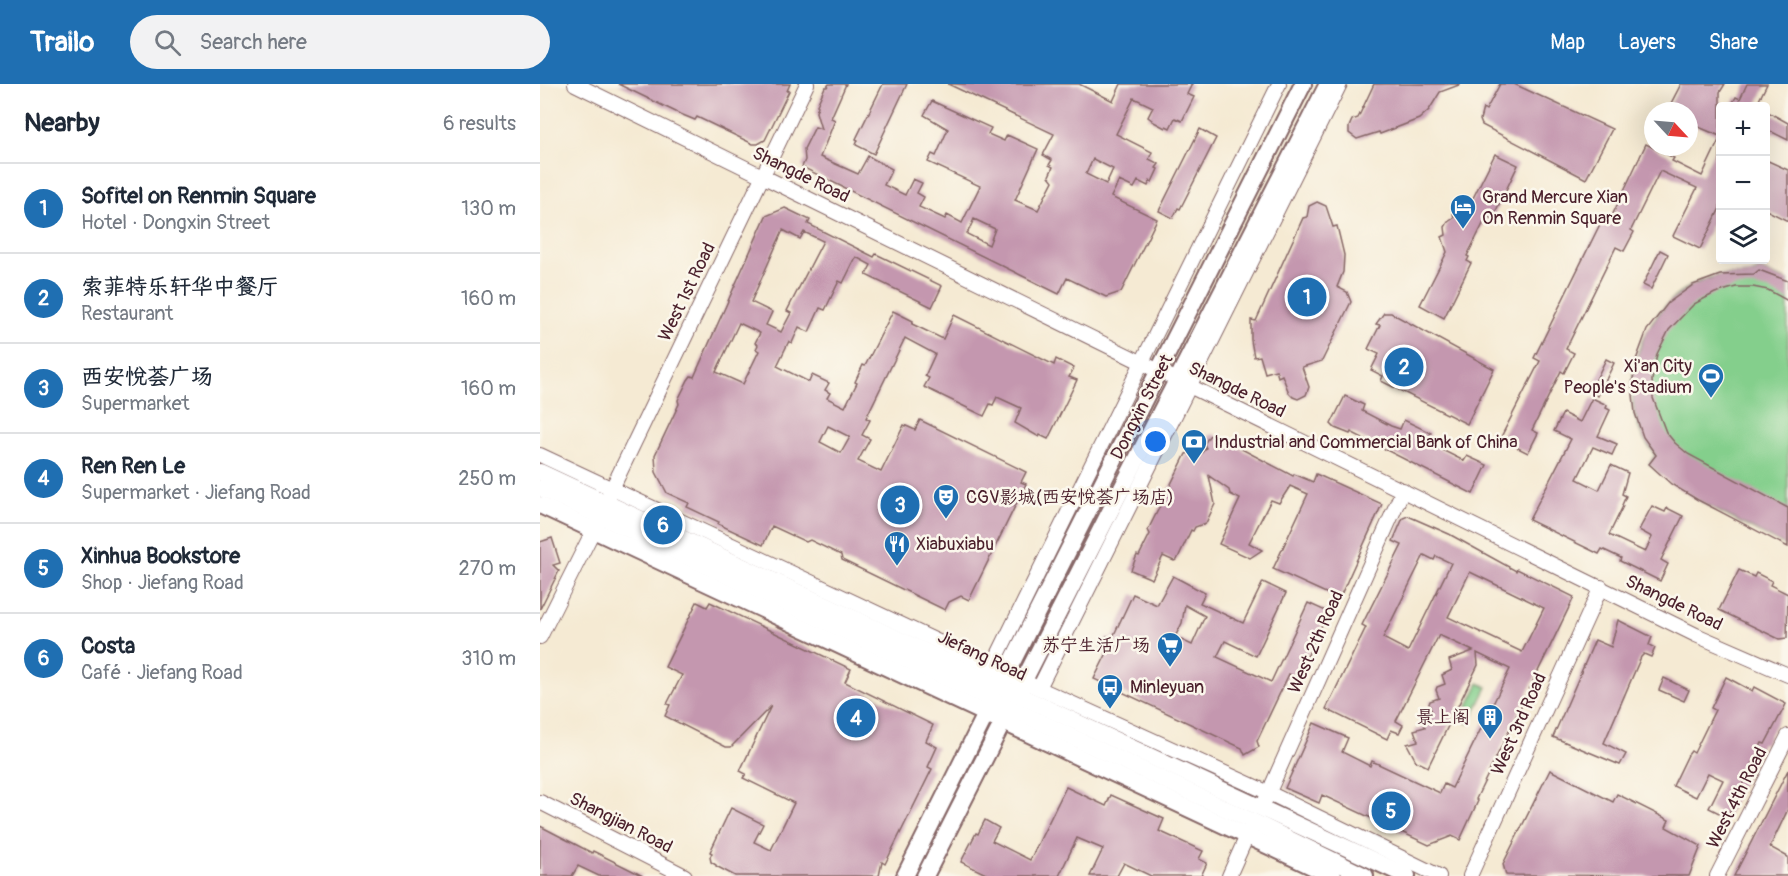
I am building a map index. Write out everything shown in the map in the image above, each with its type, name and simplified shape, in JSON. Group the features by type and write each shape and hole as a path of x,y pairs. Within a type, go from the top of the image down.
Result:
{"main road":[{"name":"Dongxin Street","path":"905,876 996,688 1303,84"},
{"name":"Dongxin Street","path":"925,876 1183,384 1328,84"},
{"name":"Jiefang Road","path":"540,472 603,510"},
{"name":"Jiefang Road","path":"540,488 603,510 1019,698 1258,815 1365,876"},
{"path":"540,505 603,510 1019,698 1258,815 1333,876"},
{"name":"Jiefang Road","path":"1258,815 1407,876"}],"street":[{"name":"Shangde Road","path":"575,84 1696,635 1788,675"},
{"name":"West 1st Road","path":"540,637 807,84"},
{"path":"996,688 1142,362 1279,84"},
{"path":"1183,384 1340,84"},
{"path":"540,455 603,510"},
{"name":"West 2th Road","path":"1229,876 1403,490"},
{"name":"West 3rd Road","path":"1470,876 1601,587"},
{"path":"1019,698 1258,815 1439,876"},
{"name":"West 4th Road","path":"1718,876 1788,736"},
{"name":"Shangjian Road","path":"540,802 685,876"}],"green space":[{"name":"Xi'an City People's Stadium","path":"1759,270 1788,281 1788,547 1681,489 1649,464 1655,455 1642,436 1635,415 1632,394 1633,372 1647,331 1675,297 1708,278 1747,274"},
{"path":"1479,683 1487,687 1469,724 1461,720"}],"building":[{"path":"618,84 790,84 787,91 789,91 765,140 753,144 697,117 695,120 678,113"},
{"path":"829,84 846,84 831,118 835,120 820,157 858,174 868,156 892,169 884,185 905,195 913,179 922,183 917,193 924,197 919,207 945,219 947,215 962,223 980,186 928,162 932,154 936,156 948,129 924,115 932,101 991,128 988,134 1004,141 1007,135 1038,149 1015,200 1038,210 1053,181 1049,176 1053,167 1049,165 1052,160 1043,155 1054,134 948,84 1079,84 1113,101 1121,84 1192,84 1187,94 1194,97 1182,121 1175,118 1170,128 1166,126 1165,128 1152,121 1148,117 1153,107 1134,98 1116,134 1152,152 1149,159 1159,164 1148,186 1138,181 1134,188 1119,181 1111,197 1157,219 1121,292 1106,297 1067,278 1059,294 802,167 805,160 804,149 815,127 821,129 816,112 817,105","holes":["1093,159 1113,169 1106,184 1086,174","974,219 995,229 989,245 967,234"]},
{"path":"883,84 907,84 874,154 856,145 858,140 856,139"},
{"path":"1374,84 1459,85 1440,92 1429,110 1419,119 1380,134 1379,132 1357,139 1349,133 1349,127 1352,120 1358,118"},
{"path":"1500,84 1514,84 1612,129 1586,179 1482,125 1480,120 1483,108 1486,110"},
{"path":"1681,84 1725,84 1720,92 1720,102 1716,102 1716,134 1698,127 1698,102 1672,102"},
{"path":"1747,84 1767,84 1758,102 1733,102 1736,97 1740,99"},
{"path":"1770,113 1788,123 1788,140 1770,131"},
{"path":"1200,129 1216,138 1180,209 1178,208 1173,218 1159,211"},
{"path":"1716,146 1716,216 1700,249 1673,236 1697,188 1660,171 1631,230 1634,232 1624,251 1616,247 1566,349 1574,353 1564,373 1561,371 1532,430 1538,433 1528,453 1500,439 1540,361 1534,358 1604,216 1610,220 1644,148 1644,156 1670,156 1674,158 1672,161 1702,176"},
{"name":"Grand Mercure Xian On Renmin Square","path":"1495,154 1518,165 1492,219 1487,216 1467,256 1469,257 1467,261 1471,263 1444,318 1420,305 1447,252 1442,237 1446,235 1445,227 1454,218 1453,213 1468,208"},
{"path":"1770,162 1788,170 1788,221 1770,212"},
{"path":"1317,202 1326,206 1333,227 1337,226 1344,255 1343,272 1337,287 1347,292 1351,302 1322,361 1302,367 1309,387 1306,395 1298,399 1289,393 1282,375 1278,377 1276,370 1265,373 1260,356 1254,357 1251,320 1256,321 1303,218 1307,217 1309,206"},
{"path":"785,208 810,220 808,224 874,257 876,254 942,286 932,307 866,275 871,265 856,257 843,283 839,281 825,310 820,308 809,332 799,327 792,343 789,341 777,366 809,382 812,375 829,383 825,390 830,393 827,398 845,407 863,365 865,366 893,311 913,321 912,324 943,339 954,315 1054,365 1056,359 1074,368 1069,377 1077,380 1048,439 1040,435 1039,437 1015,423 1021,408 997,397 993,405 990,404 984,416 924,387 929,378 925,376 935,354 905,338 866,418 870,420 862,435 870,439 858,461 881,472 904,425 915,430 920,420 1026,472 1021,482 1026,484 969,600 961,596 949,602 945,610 842,560 841,555 810,540 806,542 772,526 763,545 718,524 719,522 687,507 689,503 667,493 656,472 655,455 688,380 691,376 694,377 766,216","holes":["783,230 800,239 804,232 823,241 787,311 791,313 781,332 766,325 772,312 751,302","739,323 760,333 755,343 759,351 743,384 716,372","828,426 850,437 841,453 820,442"]},
{"path":"1660,250 1668,254 1651,289 1643,285"},
{"path":"1759,270 1788,281 1788,301 1768,290 1736,287 1715,293 1694,304 1669,330 1657,354 1652,380 1653,398 1666,432 1688,454 1788,508 1788,547 1671,484 1649,464 1656,455 1643,437 1635,413 1632,385 1636,360 1647,330 1668,303 1693,285 1720,275 1754,274"},
{"path":"1384,313 1391,313 1494,369 1467,424 1381,381 1383,376 1371,370 1379,354 1368,349 1380,325 1376,324"},
{"path":"1606,359 1614,363 1598,396 1590,392"},
{"path":"1345,396 1364,405 1362,411 1391,426 1400,429 1404,420 1431,433 1426,442 1464,461 1467,456 1487,465 1473,494 1351,432 1350,434 1335,428 1331,424"},
{"path":"1592,398 1607,405 1606,408 1610,410 1598,436 1617,444 1612,455 1593,447 1577,479 1599,490 1611,465 1628,473 1622,494 1626,496 1623,506 1609,535 1645,552 1652,537 1639,530 1652,506 1665,512 1667,508 1683,516 1661,560 1668,564 1660,581 1620,561 1621,558 1602,549 1599,554 1529,520 1571,439 1554,431 1563,413 1580,422"},
{"path":"1213,434 1293,476 1294,474 1313,482 1316,474 1382,504 1339,599 1273,569 1308,494 1290,486 1279,503 1271,500 1249,543 1262,550 1250,558 1219,544 1240,499 1230,494 1229,490 1209,476 1215,504 1206,523 1191,530 1177,560 1163,556 1152,579 1131,570 1186,454 1190,453 1198,457 1206,448 1204,444 1209,436"},
{"path":"1408,516 1449,534 1516,571 1517,569 1574,597 1476,799 1478,801 1460,840 1452,836 1429,845 1322,795 1319,803 1285,788 1314,723 1348,738 1342,752 1370,766 1372,761 1440,793 1444,784 1452,788 1510,669 1477,653 1478,665 1428,767 1416,761 1407,744 1418,741 1414,730 1425,727 1422,718 1432,712 1430,701 1439,698 1437,687 1445,684 1442,675 1452,670 1449,660 1473,651 1439,635 1396,721 1403,725 1399,733 1391,730 1387,739 1326,709 1366,627 1362,625 1402,545 1393,541 1403,518","holes":["1424,555 1434,560 1436,556 1451,563 1408,651 1383,638","1470,572 1544,608 1522,652 1448,617"]},
{"path":"552,538 560,563 553,565 559,571 540,609 540,542"},
{"path":"1739,570 1754,577 1756,573 1772,581 1770,585 1788,594 1787,638 1779,639 1719,610"},
{"name":"苏宁生活广场","path":"1173,576 1205,593 1200,603 1243,623 1263,582 1286,593 1256,656 1225,641 1217,657 1271,682 1308,603 1328,612 1297,678 1289,674 1257,741 1259,747 1245,755 1242,748 1094,679 1107,653 1100,650 1107,636 1112,639 1133,594 1157,605","holes":["1185,605 1205,616 1192,645 1175,637 1182,623"]},
{"path":"697,602 707,607 710,602 851,669 845,682 933,725 926,741 937,747 928,767 932,769 885,864 882,862 879,876 735,876 711,862 712,853 710,852 731,808 763,824 754,842 771,850 794,803 743,778 746,774 740,771 771,706 731,747 726,747 665,716 670,705 667,704 682,675 665,667"},
{"path":"1618,620 1652,637 1649,645 1655,648 1651,657 1644,654 1641,657 1604,743 1626,754 1620,765 1553,737 1595,640 1611,647"},
{"path":"1726,677 1752,691 1754,687 1786,704 1765,744 1762,743 1727,817 1709,808 1723,780 1708,773 1696,797 1673,786 1688,755 1691,751 1694,753 1715,710 1711,708"},
{"path":"1664,678 1689,690 1684,701 1659,690"},
{"path":"1550,770 1613,802 1617,794 1669,820 1666,827 1701,846 1689,876 1506,875 1503,864"},
{"path":"1788,770 1788,809 1770,847 1788,857 1788,876 1734,876"},
{"path":"1066,787 1106,806 1111,795 1164,819 1159,831 1203,851 1199,859 1207,863 1201,876 1151,876 1124,863 1117,876 1090,876 1103,849 1077,838 1059,876 990,876 961,862 985,820 999,828 992,841 1030,860"},
{"path":"540,826 643,876 599,876 578,866 572,876 540,876"}],"place":[{"name":"Grand Mercure Xian On Renmin Square","path":"1463,230"},
{"name":"Sofitel on Renmin Square","path":"1307,297"},
{"name":"索菲特乐轩华中餐厅","path":"1404,367"},
{"name":"Xi'an City People's Stadium","path":"1711,399"},
{"name":"Industrial and Commercial Bank of China","path":"1194,465"},
{"name":"西安悦荟广场","path":"900,505"},
{"name":"CGV影城(西安悦荟广场店)","path":"946,520"},
{"name":"Costa","path":"663,525"},
{"name":"Xiabuxiabu","path":"897,567"},
{"name":"苏宁生活广场","path":"1170,668"},
{"name":"Minleyuan","path":"1110,710"},
{"name":"Ren Ren Le","path":"856,718"},
{"name":"景上阁","path":"1490,740"},
{"name":"Xinhua Bookstore","path":"1391,811"}]}
